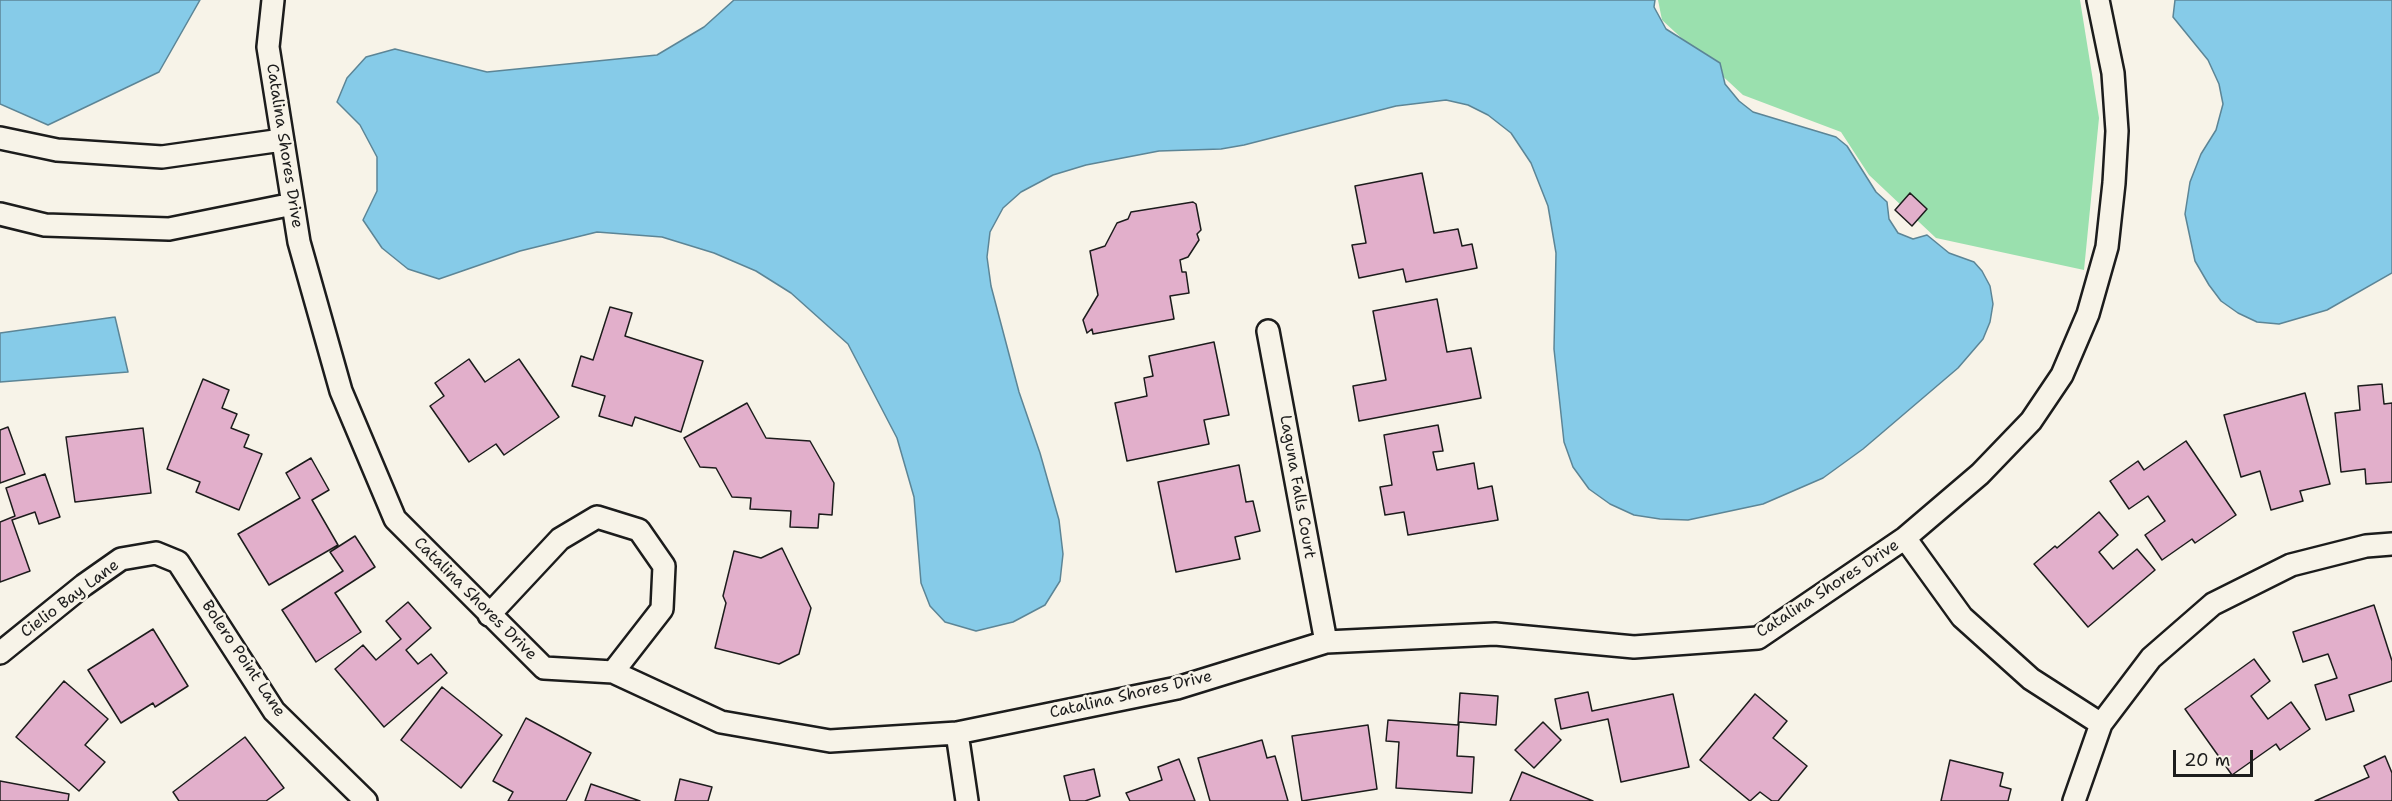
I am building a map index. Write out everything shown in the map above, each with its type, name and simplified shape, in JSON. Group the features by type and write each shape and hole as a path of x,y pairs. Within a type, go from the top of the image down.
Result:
{"street":[{"name":"Catalina Shores Drive","path":"273,0 268,47 299,242 341,391 395,519 543,668 613,672 721,722 830,741 957,733 1177,688 1326,642 1495,633 1634,647 1758,638 1905,538 1980,474 2031,421 2062,375 2088,314 2108,247 2117,131 2113,73 2098,0"},
{"path":"0,138 57,150 162,157 282,140"},
{"path":"0,214 45,225 169,229 293,204"},
{"name":"Laguna Falls Court","path":"1268,331 1326,642"},
{"path":"489,615 560,539 597,517 639,530 664,566 662,609 613,672"},
{"path":"1905,538 1962,617 2031,680 2101,724"},
{"path":"2074,801 2101,724 2151,658 2213,604 2291,565 2366,546 2392,544"},
{"name":"Cielio Bay Lane","path":"0,653 84,585 121,559 156,553 178,562"},
{"name":"Bolero Point Lane","path":"178,562 274,711 366,801"},
{"path":"957,733 967,801"}],"green space":[{"path":"1658,0 2080,0 2099,118 2084,270 1936,238 1869,175 1841,132 1743,95 1662,20"}],"water":[{"path":"0,0 200,0 159,72 48,125 0,104"},
{"path":"734,0 1655,0 1654,7 1666,29 1720,63 1725,84 1739,101 1753,112 1836,137 1847,146 1876,192 1887,202 1889,219 1898,233 1913,239 1927,235 1949,253 1974,262 1990,286 1993,304 1990,322 1983,339 1958,368 1863,449 1823,478 1763,504 1688,520 1634,515 1610,504 1589,489 1573,467 1564,442 1554,349 1556,253 1548,206 1531,163 1511,133 1488,115 1468,105 1446,100 1396,106 1244,145 1221,149 1159,151 1086,165 1053,175 1021,192 1003,208 990,232 987,257 991,286 1019,392 1040,453 1059,520 1063,554 1060,581 1045,605 1013,622 976,631 945,622 930,606 921,583 914,497 897,438 848,344 791,293 756,271 714,253 662,237 597,232 520,251 439,279 408,269 382,248 363,220 377,191 377,157 360,125 337,102 347,78 366,57 395,49 487,72 657,55 704,27"},
{"path":"2175,0 2392,0 2392,273 2327,310 2279,324 2257,322 2221,301 2195,261 2185,214 2190,182 2201,154 2216,130 2223,104 2219,84 2208,60 2173,17"},
{"path":"115,317 128,372 0,382 0,333"}],"building":[{"path":"1422,173 1434,233 1458,229 1462,246 1472,244 1477,268 1406,282 1403,269 1359,278 1352,245 1366,243 1355,186"},
{"path":"1910,193 1927,209 1912,226 1895,210"},
{"path":"1193,202 1196,204 1201,230 1197,234 1199,240 1188,257 1180,260 1182,272 1186,272 1189,293 1170,296 1174,319 1093,334 1092,329 1087,333 1083,320 1098,295 1090,251 1105,246 1117,223 1128,219 1131,212"},
{"path":"1437,299 1447,352 1471,348 1481,398 1359,421 1353,386 1386,380 1373,311"},
{"path":"610,307 632,313 625,336 703,361 681,432 635,417 632,426 599,416 605,396 572,386 581,356 593,360"},
{"path":"1214,342 1229,415 1204,420 1209,444 1127,461 1115,403 1147,396 1144,378 1153,376 1149,356"},
{"path":"469,359 485,382 519,359 559,417 504,455 496,444 469,462 430,406 444,396 435,383"},
{"path":"203,379 229,390 222,408 237,414 231,428 249,435 244,447 262,454 239,510 196,492 200,482 167,469"},
{"path":"2382,384 2384,404 2392,403 2392,482 2366,484 2365,469 2341,472 2335,413 2360,410 2358,386"},
{"path":"2305,393 2330,484 2300,491 2303,501 2271,510 2260,471 2241,477 2224,415"},
{"path":"747,403 766,438 810,441 834,483 832,515 819,514 818,528 790,527 791,511 750,509 751,498 732,497 716,468 700,467 684,438"},
{"path":"1438,425 1443,451 1433,452 1437,470 1474,463 1478,489 1492,486 1498,520 1408,535 1404,512 1385,515 1380,487 1392,485 1384,435"},
{"path":"8,427 25,474 0,483 0,430"},
{"path":"143,428 151,493 75,502 66,437"},
{"path":"2186,441 2236,515 2195,543 2192,539 2162,560 2145,535 2165,521 2148,496 2129,509 2110,481 2138,461 2144,470"},
{"path":"311,458 329,490 312,500 338,545 269,585 238,534 300,498 286,473"},
{"path":"1239,465 1246,502 1253,501 1260,531 1235,537 1240,559 1176,572 1158,482"},
{"path":"45,474 60,517 39,524 35,512 12,520 30,571 0,582 0,522 15,516 6,488"},
{"path":"2099,512 2118,535 2099,552 2113,569 2137,549 2155,570 2088,627 2034,564 2055,546 2057,548"},
{"path":"355,536 375,567 335,593 361,632 316,662 282,610 343,571 330,552"},
{"path":"782,548 811,608 799,654 779,664 715,648 726,603 723,596 734,551 761,558"},
{"path":"408,602 431,628 406,650 418,664 431,654 447,673 384,727 335,669 363,645 376,660 401,639 386,621"},
{"path":"2374,605 2392,661 2392,681 2349,695 2354,711 2326,720 2315,685 2337,678 2328,654 2303,662 2293,632"},
{"path":"153,629 188,686 155,707 153,703 121,723 88,670"},
{"path":"2254,659 2270,681 2251,696 2268,719 2291,702 2310,729 2280,750 2276,744 2232,775 2185,709"},
{"path":"64,681 108,719 85,745 105,762 79,791 16,737"},
{"path":"442,687 502,735 461,788 401,740"},
{"path":"1588,692 1592,711 1673,694 1689,767 1621,782 1608,719 1561,729 1555,699"},
{"path":"1460,693 1498,696 1496,725 1459,722 1457,756 1474,757 1472,793 1396,788 1399,742 1386,741 1388,720 1458,725"},
{"path":"1755,694 1787,721 1773,738 1807,766 1778,801 1772,801 1760,792 1750,801 1700,760"},
{"path":"526,718 591,753 566,801 508,801 513,792 493,781"},
{"path":"1543,722 1561,740 1534,768 1515,750"},
{"path":"1368,725 1377,789 1302,801 1292,736"},
{"path":"245,737 284,788 266,801 179,801 173,792"},
{"path":"1262,740 1267,758 1275,756 1288,801 1210,801 1198,758"},
{"path":"2385,756 2392,773 2392,801 2315,801 2369,777 2364,766"},
{"path":"1179,759 1195,801 1130,801 1126,793 1162,780 1158,767"},
{"path":"1950,760 2003,773 2000,786 2011,789 2008,801 1941,801"},
{"path":"1094,769 1100,796 1085,801 1070,801 1064,776"},
{"path":"1522,772 1593,801 1510,801"},
{"path":"680,779 712,787 708,801 675,801"},
{"path":"0,781 69,794 68,801 0,801"},
{"path":"591,784 640,801 585,801"}]}
